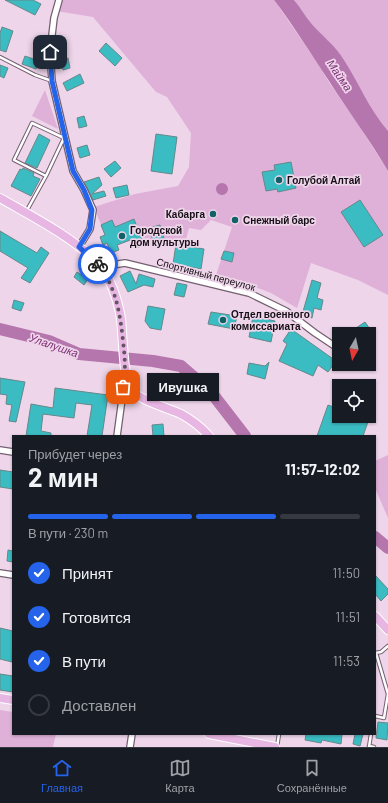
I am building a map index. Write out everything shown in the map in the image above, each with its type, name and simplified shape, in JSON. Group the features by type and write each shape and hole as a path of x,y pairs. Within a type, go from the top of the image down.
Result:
{"main road":[{"path":"0,198 52,228 79,247 104,271 119,310 126,371 131,389 138,396 182,415 198,425 209,435"},
{"path":"376,617 388,630"},
{"path":"0,698 12,700"},
{"path":"214,735 276,747"}],"street":[{"path":"59,0 54,18 50,52 52,81 63,124 64,138 73,171 84,190 92,210 90,229 79,247"},
{"name":"Спортивный переулок","path":"104,271 112,265 125,263 249,293 286,311 332,344"},
{"path":"117,435 126,371"},
{"path":"0,450 12,452"},
{"path":"0,573 12,575"},
{"path":"130,747 132,735"}],"lane":[{"path":"0,57 35,75 52,81"},
{"path":"25,213 46,176 64,138 32,123 14,160 46,176"},
{"path":"376,653 381,652 388,646"},
{"path":"376,656 388,694 384,718 376,716"},
{"path":"276,747 279,735"},
{"path":"371,735 369,747 374,747"}],"shaded area":[{"path":"59,0 274,0 319,65 388,171 388,295 358,280 311,263 297,308 271,293 237,280 235,287 214,281 232,227 211,220 201,230 189,228 186,239 172,243 164,239 137,248 133,239 118,245 119,250 111,253 108,244 103,245 100,237 105,235 94,207 135,194 178,186 189,167 191,133 167,97 156,92 93,17 56,11"},
{"path":"294,0 388,0 388,131 375,114 340,55 311,23"},
{"path":"45,90 58,129 32,116"},
{"path":"388,455 388,518 376,490 376,461"},
{"path":"0,710 12,712 12,735 56,735 53,747 0,747"}],"water":[{"name":"Майма","path":"274,0 294,0 311,23 340,55 375,114 388,131 388,171 302,40"},
{"path":"224,183 227,184 227,194 220,195 217,194 216,187 217,184"}],"building":[{"path":"5,0 33,0 41,4 35,15"},
{"path":"2,27 13,31 6,52 0,50 0,33"},
{"path":"106,43 122,58 115,66 99,51"},
{"path":"25,56 39,61 36,69 22,64"},
{"path":"68,58 70,68 63,70 61,60"},
{"path":"0,65 8,68 4,78 0,76"},
{"path":"80,74 84,83 67,91 63,83"},
{"path":"84,116 87,126 79,128 77,118"},
{"path":"39,134 50,140 37,168 25,163"},
{"path":"156,134 177,137 172,174 151,171"},
{"path":"87,145 90,155 80,158 77,148"},
{"path":"115,161 121,168 111,177 104,169"},
{"name":"Голубой Алтай","path":"291,162 296,188 278,192 277,189 266,191 262,172 275,170 274,165"},
{"path":"23,168 34,173 33,176 40,179 31,196 11,186 20,169 22,170"},
{"path":"99,177 102,185 92,194 104,191 106,196 93,200 84,182"},
{"path":"127,185 129,195 116,198 113,188"},
{"path":"360,200 383,235 364,247 341,212"},
{"name":"Городской дом культуры","path":"134,219 144,245 137,248 133,239 117,245 119,250 111,253 107,243 103,245 100,237 105,235 101,225 112,220 115,227"},
{"path":"160,225 165,242 154,244 149,228"},
{"path":"0,231 37,253 41,247 49,253 30,283 21,278 28,268 0,251"},
{"path":"176,244 204,249 201,269 173,264"},
{"path":"224,251 234,253 232,262 221,259"},
{"path":"130,271 136,284 139,274 155,279 153,287 144,285 128,292 120,276"},
{"path":"77,272 88,279 84,285 74,277"},
{"path":"312,280 321,283 317,298 323,300 321,310 314,308 312,318 302,315"},
{"path":"177,283 187,285 184,297 174,295"},
{"path":"14,300 24,303 21,311 12,308"},
{"path":"148,306 165,309 161,330 150,328 145,321"},
{"name":"Отдел военного комиссариата","path":"211,312 237,316 234,329 208,324"},
{"path":"253,316 275,321 271,342 249,337"},
{"path":"365,322 368,327 358,327"},
{"path":"291,329 332,358 332,366 328,372 318,365 313,376 279,361 287,344 283,341"},
{"path":"269,362 265,379 247,374 249,363 265,366"},
{"path":"0,378 25,382 16,422 9,421 12,405 6,404 7,395 0,394"},
{"path":"55,388 108,395 102,435 87,435 92,405 76,403 74,418 43,414 41,431 51,433 51,435 26,435 31,404 53,408"},
{"path":"328,405 332,406 332,423 368,423 363,435 317,435"},
{"path":"163,424 164,435 153,435 152,425"},
{"path":"0,470 12,472 12,489 0,487"},
{"path":"8,550 12,551 12,562 7,561"},
{"path":"376,576 388,589 388,594 381,601 376,595"},
{"path":"0,628 12,631 12,662 0,659"},
{"path":"0,674 12,676 12,692 0,690"},
{"path":"378,722 388,723 387,740 376,738"},
{"path":"306,735 342,735 341,744 322,740 321,743 305,740"},
{"path":"355,735 363,735 360,746 353,744"}],"waterway":[{"name":"Улалушка","path":"0,329 49,341 79,354 153,361 181,366 211,392 244,435"},
{"name":"Улалушка","path":"376,538 388,548"}],"way so far":[{"path":"98,264 104,271 110,284 121,318 126,371 123,387"}],"place":[{"name":"Голубой Алтай","path":"279,180"},
{"name":"Кабарга","path":"213,214"},
{"name":"Снежный барс","path":"235,220"},
{"name":"Городской дом культуры","path":"122,236"},
{"name":"Отдел военного комиссариата","path":"223,320"},
{"name":"Ивушка","path":"123,387"}],"route":[{"path":"50,52 52,81 63,124 64,138 73,171 84,190 92,210 90,229 79,247 98,264"}]}
